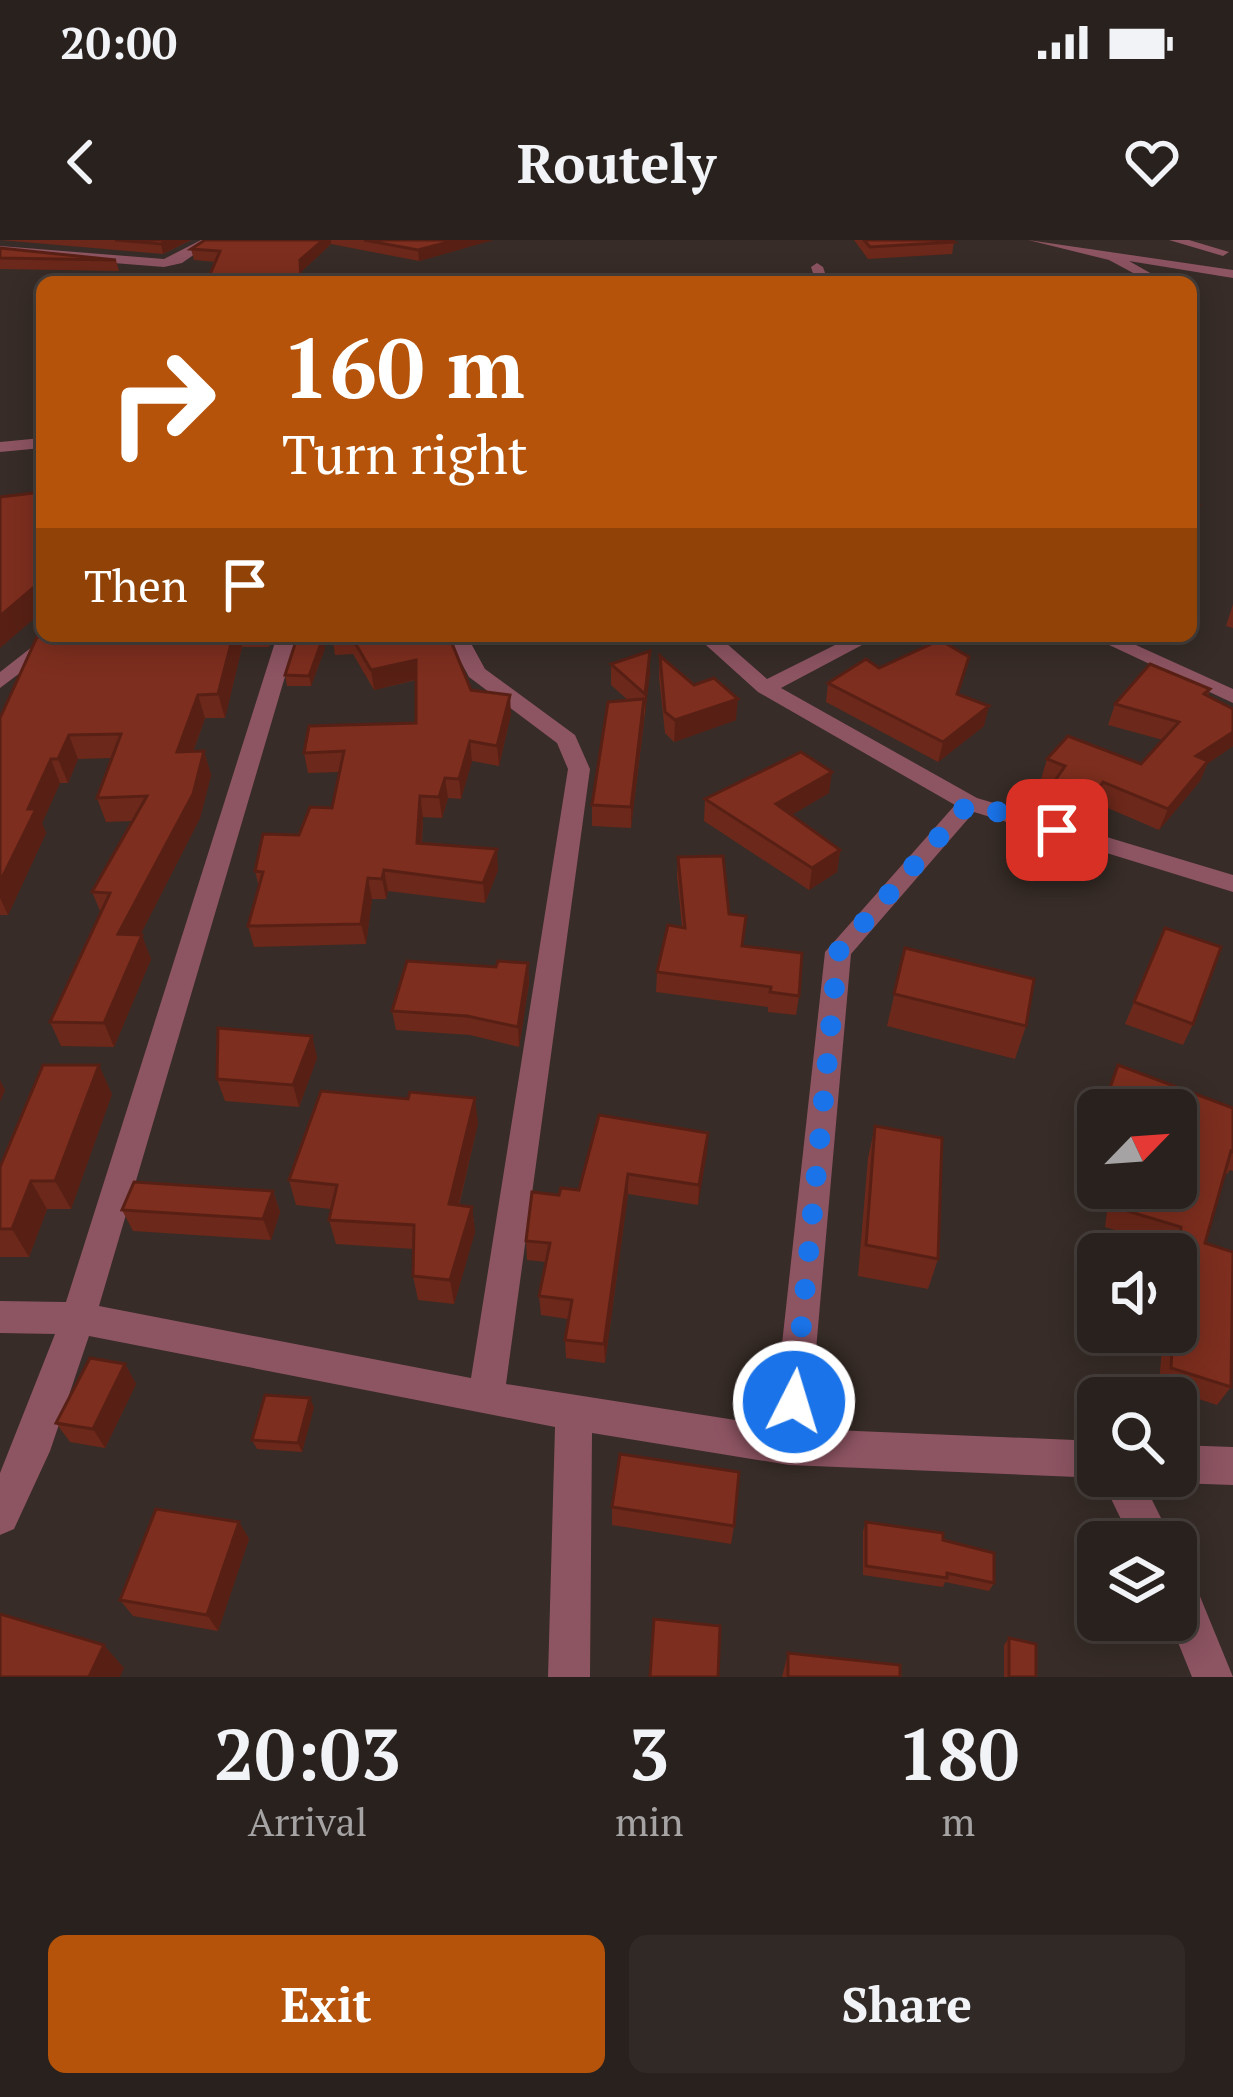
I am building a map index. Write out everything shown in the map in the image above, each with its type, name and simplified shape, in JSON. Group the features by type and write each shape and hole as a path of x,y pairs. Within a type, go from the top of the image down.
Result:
{"street":[{"path":"0,250 164,263 178,260 209,240"},
{"path":"1034,240 1233,274"},
{"path":"1175,240 1228,252"},
{"path":"1199,240 1228,252"},
{"path":"1113,257 1146,276"},
{"path":"0,447 36,444"},
{"path":"0,682 51,642"},
{"path":"0,1515 31,1451 78,1318 285,642"},
{"path":"460,642 476,673 566,740 579,769 486,1399"},
{"path":"713,642 765,688 969,803 1233,884"},
{"path":"765,688 857,642"},
{"path":"1113,642 1233,697"},
{"path":"789,1447 838,952 969,803"},
{"path":"0,1317 78,1318 486,1399 789,1447 1077,1459"},
{"path":"569,1677 574,1412"},
{"path":"1197,1465 1233,1466"},
{"path":"1197,1636 1214,1677"}],"building":[{"path":"115,240 168,240 161,244"},
{"path":"205,240 323,240 300,260 301,276 209,276 220,251 191,249"},
{"path":"364,240 456,240 418,250"},
{"path":"864,240 951,240 954,242 870,247"},
{"path":"0,248 116,260 0,258"},
{"path":"36,493 36,585 0,616 0,497"},
{"path":"36,639 231,642 218,694 198,695 177,752 204,751 193,794 118,934 142,935 104,1023 50,1022 110,893 92,892 147,796 97,798 121,734 69,735 58,759 51,759 28,809 36,809 0,882 0,718"},
{"path":"296,642 322,642 309,676 285,675"},
{"path":"355,642 451,642 471,690 510,695 497,746 470,741 459,779 445,778 439,797 420,796 417,843 497,849 483,883 384,870 382,879 368,878 361,924 248,926 263,872 255,871 263,834 299,835 310,807 332,808 344,751 304,753 309,726 416,723 416,660 371,670"},
{"path":"943,642 969,657 957,694 989,706 943,742 828,683 866,659 879,668"},
{"path":"650,651 645,694 611,664"},
{"path":"660,656 694,685 714,678 738,699 675,720 665,712"},
{"path":"1150,664 1210,689 1204,694 1233,709 1233,732 1196,756 1208,761 1168,809 1103,782 1090,802 1050,788 1065,766 1047,759 1068,736 1141,764 1179,722 1115,704"},
{"path":"644,699 631,807 592,805 608,702"},
{"path":"801,752 832,772 776,804 840,850 812,868 705,799"},
{"path":"723,856 729,914 746,916 742,946 802,953 799,996 770,992 771,987 657,972 668,925 685,928 678,857"},
{"path":"1165,928 1221,947 1193,1024 1134,1002"},
{"path":"905,948 1034,979 1026,1026 894,994"},
{"path":"407,961 496,967 498,961 528,963 518,1027 467,1016 392,1011"},
{"path":"218,1028 312,1036 293,1085 217,1079"},
{"path":"43,1065 99,1065 55,1181 31,1181 12,1229 0,1229 0,1167"},
{"path":"1118,1065 1182,1089 1110,1089"},
{"path":"321,1091 408,1099 410,1092 475,1098 449,1204 472,1207 450,1280 413,1276 414,1225 329,1220 337,1185 289,1180"},
{"path":"1197,1095 1233,1108 1233,1152 1205,1243 1233,1252 1231,1387 1171,1368 1172,1353 1197,1353 1197,1233 1181,1233 1181,1227 1121,1209 1197,1209"},
{"path":"599,1115 708,1133 699,1185 628,1174 604,1344 565,1340 572,1300 539,1296 550,1243 526,1241 532,1192 559,1195 561,1188 579,1190"},
{"path":"875,1126 942,1138 938,1259 866,1245"},
{"path":"134,1182 273,1191 263,1219 122,1210"},
{"path":"90,1358 125,1364 93,1429 56,1423"},
{"path":"265,1395 310,1398 298,1443 252,1440"},
{"path":"620,1454 739,1472 734,1526 612,1507"},
{"path":"156,1509 239,1522 207,1615 120,1600"},
{"path":"866,1522 943,1533 943,1540 994,1553 994,1583 947,1573 947,1578 866,1566"},
{"path":"0,1614 104,1645 89,1677 0,1677"},
{"path":"654,1619 720,1626 718,1677 650,1677"},
{"path":"1009,1638 1036,1644 1036,1677 1009,1677"},
{"path":"788,1653 900,1665 900,1677 788,1677"}],"route":[{"path":"794,1402 838,952 969,803 1057,830"}]}
